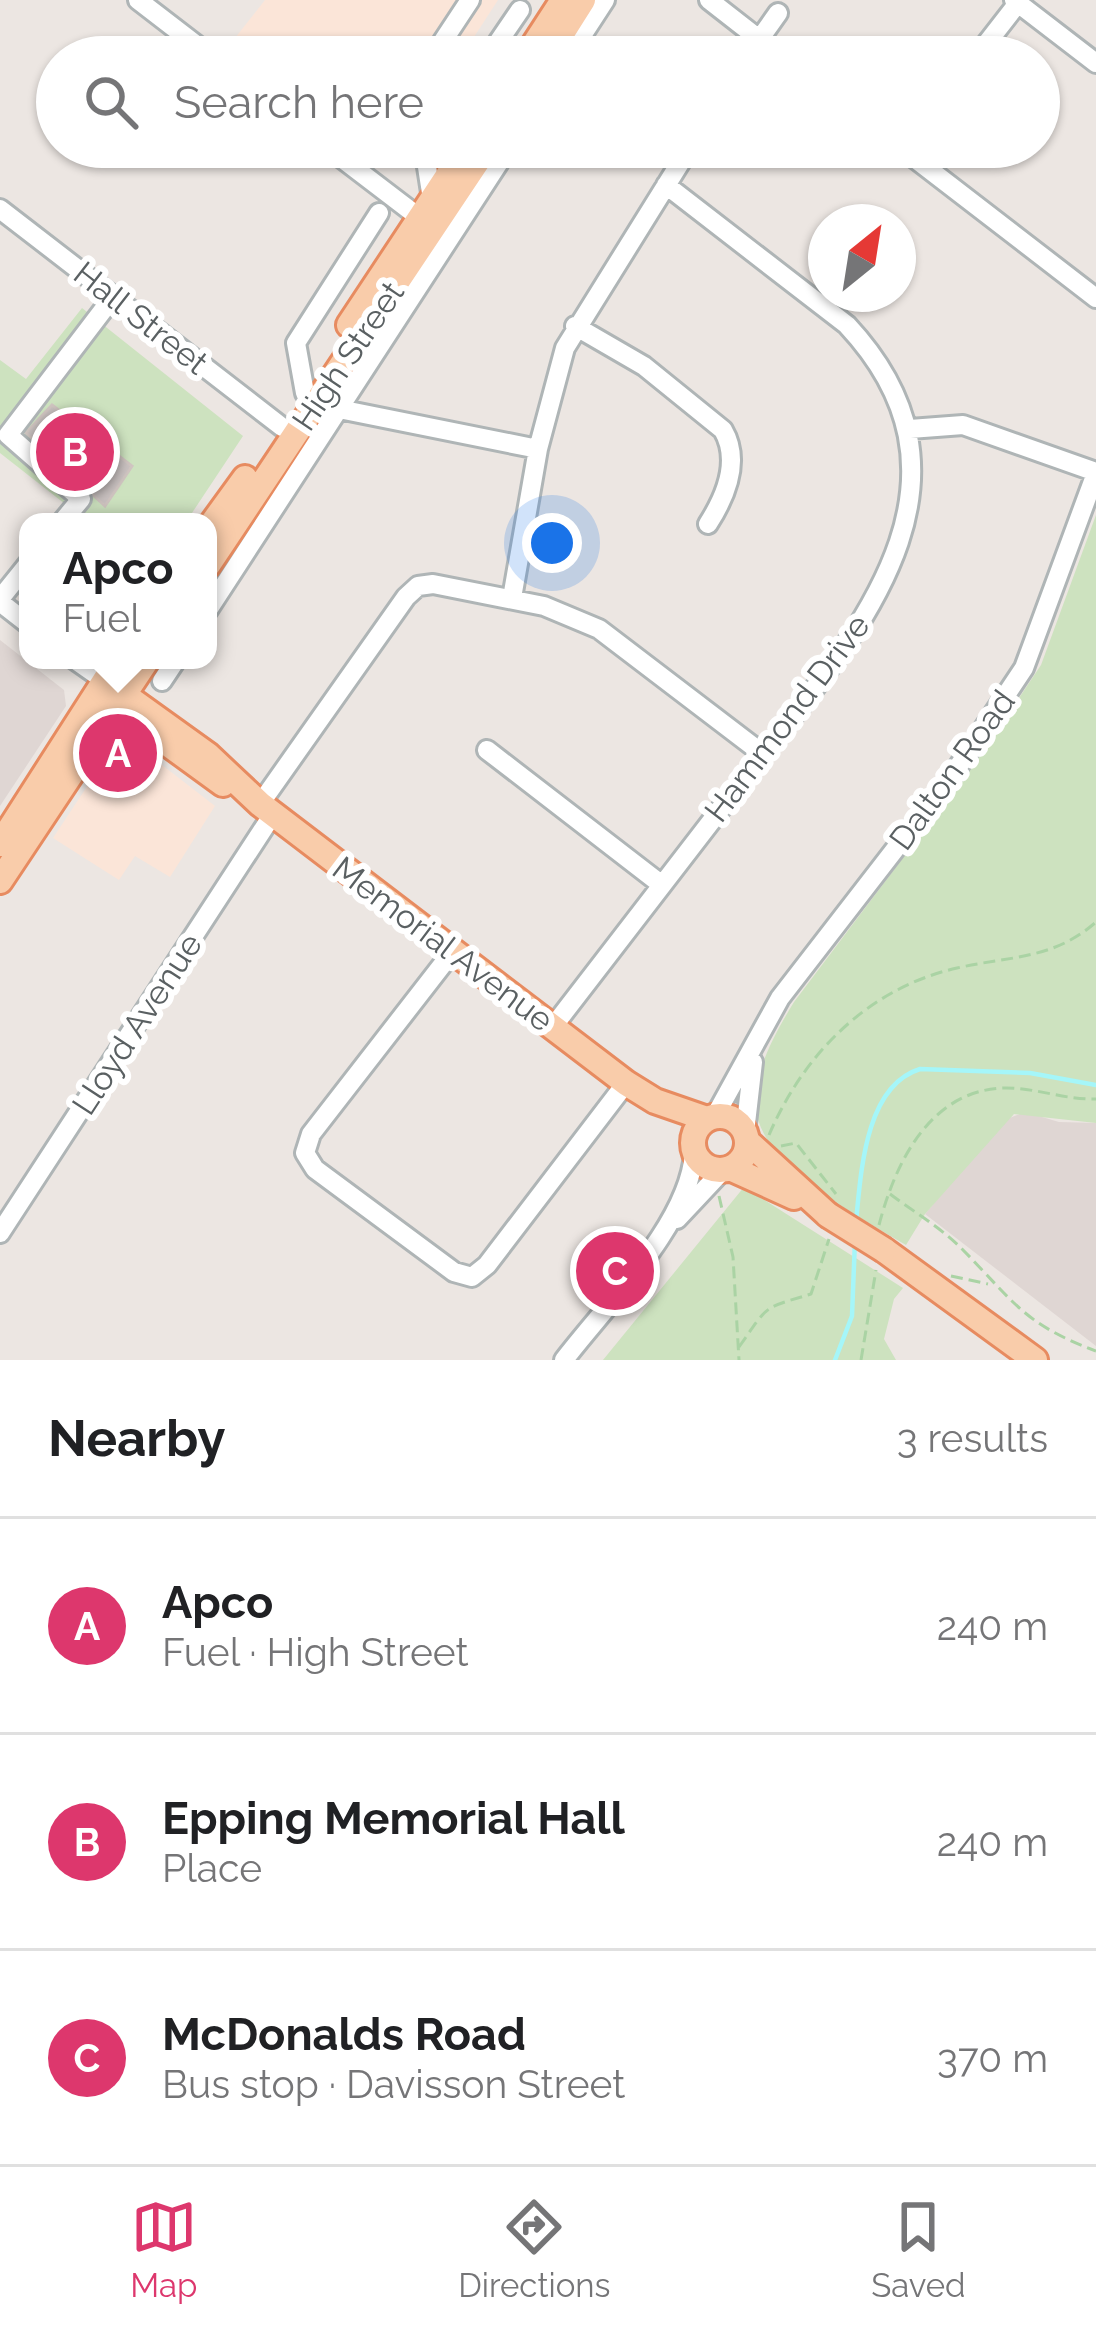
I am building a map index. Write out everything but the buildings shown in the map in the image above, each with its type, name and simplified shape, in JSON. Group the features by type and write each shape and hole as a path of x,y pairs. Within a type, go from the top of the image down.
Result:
{"main road":[{"path":"560,36 583,0"},
{"path":"540,36 558,8"},
{"name":"High Street","path":"217,517 282,428 453,168"},
{"name":"High Street","path":"217,551 473,168"},
{"path":"0,844 135,676"},
{"path":"0,881 135,676"},
{"name":"Memorial Avenue","path":"135,676 267,809 553,1028 656,1101 711,1117"},
{"name":"Memorial Avenue","path":"626,1083 694,1150"},
{"path":"832,1213 721,1175 694,1150 695,1131 711,1117 733,1119 832,1213 1036,1360"},
{"path":"721,1175 743,1158 755,1140"},
{"path":"991,1331 1023,1360"}],"street":[{"path":"138,0 185,36"},
{"path":"446,36 470,0"},
{"path":"582,36 605,0"},
{"path":"709,0 755,36"},
{"path":"991,36 1016,1 1096,63"},
{"path":"498,36 512,5 532,18 558,8"},
{"path":"760,36 778,13"},
{"path":"362,168 426,208"},
{"path":"425,168 426,208"},
{"path":"217,596 495,168"},
{"path":"677,168 575,326 556,372 512,598 572,615 599,629 763,754"},
{"path":"929,168 1092,297"},
{"name":"Hammond Drive","path":"553,1028 846,646 882,583 908,514 910,429 891,382 848,325 666,185"},
{"name":"Hall Street","path":"0,209 282,428"},
{"path":"305,393 296,343 379,213"},
{"path":"346,264 392,260"},
{"path":"69,513 81,499 8,434 113,297"},
{"path":"575,326 644,366 723,430 730,443 731,470 708,524"},
{"path":"340,409 538,449"},
{"path":"910,429 963,425 1096,473"},
{"name":"Dalton Road","path":"711,1117 780,998 954,773 1024,668 1096,473"},
{"path":"246,505 281,498"},
{"path":"0,601 19,577"},
{"name":"Lloyd Avenue","path":"0,1233 267,809 418,586 433,584 512,598"},
{"path":"487,750 662,884"},
{"path":"453,951 311,1134 305,1153 315,1169 454,1272 472,1277 487,1265 626,1083"},
{"name":"Dalton Road","path":"755,1140 757,1039"},
{"path":"564,1360 686,1194 694,1150"},
{"path":"661,1234 721,1175"}],"path":[{"path":"755,1140 770,1131 850,1016 896,988 956,968 1017,961 1066,945 1096,922"},
{"path":"861,1360 874,1308 888,1193 905,1150 919,1132 968,1097 1003,1088 1096,1099"},
{"path":"739,1347 768,1307 783,1297 811,1294 832,1213 831,1184 796,1143 755,1140"},
{"path":"721,1175 740,1360"},
{"path":"888,1193 963,1250 990,1285 1042,1329 1096,1351"},
{"path":"944,1279 964,1276 990,1285"}],"shaded area":[{"path":"265,0 498,0 475,36 237,36"},
{"path":"0,640 19,655 19,669 37,669 64,690 66,706 0,806"},
{"path":"126,737 215,806 170,877 135,856 119,880 53,838 119,738"},
{"path":"1025,1112 1059,1122 1096,1123 1096,1346 925,1214 1004,1120"}],"green space":[{"path":"82,308 243,436 192,513 77,513 0,453 0,360 26,379"},
{"path":"1096,515 1096,1123 1014,1114 925,1214 906,1245 816,1188 775,1150 756,1108 758,1080 794,1002 983,752 1041,665"},
{"path":"744,1187 903,1288 894,1299 884,1339 896,1360 603,1360"}],"waterway":[{"path":"856,1222 869,1133 888,1093 902,1078 920,1069 1030,1073 1096,1085"},
{"path":"835,1360 852,1316 855,1240"}],"place":[{"name":"Epping Memorial Hall","path":"75,452"},
{"name":"Apco","path":"118,753"},
{"name":"McDonalds Road","path":"615,1271"}]}
